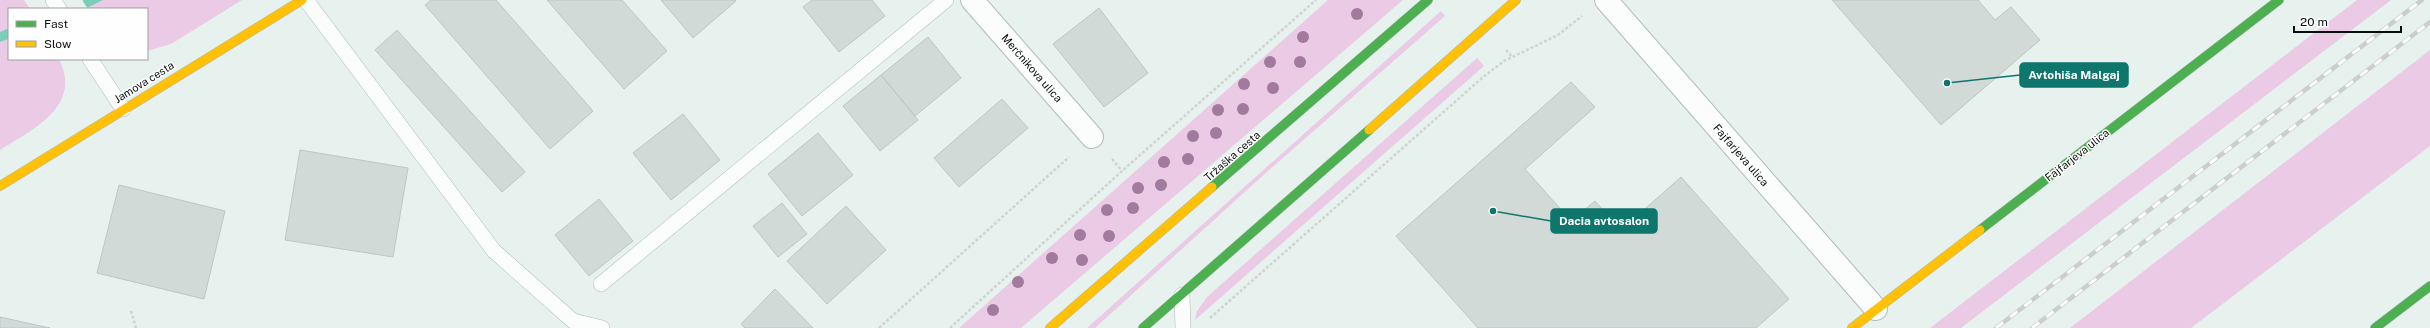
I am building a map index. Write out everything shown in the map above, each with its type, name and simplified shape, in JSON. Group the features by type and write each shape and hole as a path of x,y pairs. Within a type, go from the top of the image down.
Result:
{"main road":[{"name":"Jamova cesta","path":"0,186 302,0"},
{"name":"Tržaška cesta","path":"1050,328 1428,0"},
{"path":"1143,328 1516,0"},
{"name":"Fajfarjeva ulica","path":"1852,328 2279,0"},
{"path":"2375,328 2430,286"}],"street":[{"name":"Merčnikova ulica","path":"972,0 1092,137"},
{"name":"Fajfarjeva ulica","path":"1606,0 1876,309"}],"lane":[{"path":"306,0 494,251 573,322 602,328"},
{"path":"602,284 946,0"},
{"path":"91,60 123,109"},
{"path":"1182,295 1184,328"}],"path":[{"path":"950,328 1122,171 1316,0"},
{"path":"1204,323 1482,78 1504,61 1558,35 1580,17"},
{"path":"879,328 1092,137"},
{"path":"131,312 136,328"}],"shaded area":[{"path":"0,0 24,0 29,8 8,8 8,28 0,32"},
{"path":"84,0 103,0 87,8 64,8"},
{"path":"103,0 242,0 171,44 148,51 148,8 87,8"},
{"path":"1328,0 1403,0 1021,328 959,328"},
{"path":"2357,0 2391,0 1961,328 1930,328"},
{"path":"1441,11 1445,16 1259,179 1095,328 1087,328"},
{"path":"8,28 8,39 0,42 0,32"},
{"path":"8,39 8,60 59,60 65,76 65,90 60,103 51,114 27,134 0,150 0,42"},
{"path":"2430,50 2430,146 2191,328 2070,328"},
{"path":"1477,58 1484,66 1195,320 1197,311 1207,297"}],"pier":[{"path":"82,0 87,8 61,8"}],"building":[{"path":"431,0 496,0 593,111 550,149 425,5"},
{"path":"547,0 622,0 667,51 624,89"},
{"path":"661,0 735,0 736,1 693,38"},
{"path":"812,0 872,0 885,16 839,52 803,7"},
{"path":"1832,0 1978,0 1995,20 2011,7 2040,40 1941,125"},
{"path":"1099,8 1148,73 1104,107 1053,44"},
{"path":"397,30 525,172 502,192 375,50"},
{"path":"928,37 961,78 915,116 881,75"},
{"path":"881,75 918,120 880,151 843,106"},
{"path":"1571,82 1595,107 1525,169 1571,221 1595,201 1621,230 1681,177 1789,299 1756,328 1478,328 1396,236"},
{"path":"1002,99 1028,128 959,187 934,158"},
{"path":"683,114 720,160 671,200 633,153"},
{"path":"818,133 853,175 802,216 768,174"},
{"path":"300,150 408,168 393,257 285,240"},
{"path":"119,185 225,211 204,299 97,273"},
{"path":"599,199 633,241 589,276 555,235"},
{"path":"782,203 807,234 778,257 753,226"},
{"path":"846,206 886,250 827,304 787,261"},
{"path":"775,289 813,328 745,328 741,324"},
{"path":"0,317 50,328 0,328"}],"railway":[{"path":"1996,328 2422,0"},
{"path":"2032,328 2430,22"}],"traffic: fast":[{"path":"1212,187 1428,0"},
{"path":"1980,230 2279,0"},
{"path":"1143,328 1369,130"},
{"path":"2375,328 2430,286"}],"traffic: slow":[{"path":"0,186 302,0"},
{"path":"1369,130 1516,0"},
{"path":"1050,328 1212,187"},
{"path":"1852,328 1980,230"}],"place":[{"name":"Avtohiša Malgaj","path":"1947,83"},
{"name":"Dacia avtosalon","path":"1493,211"}]}
